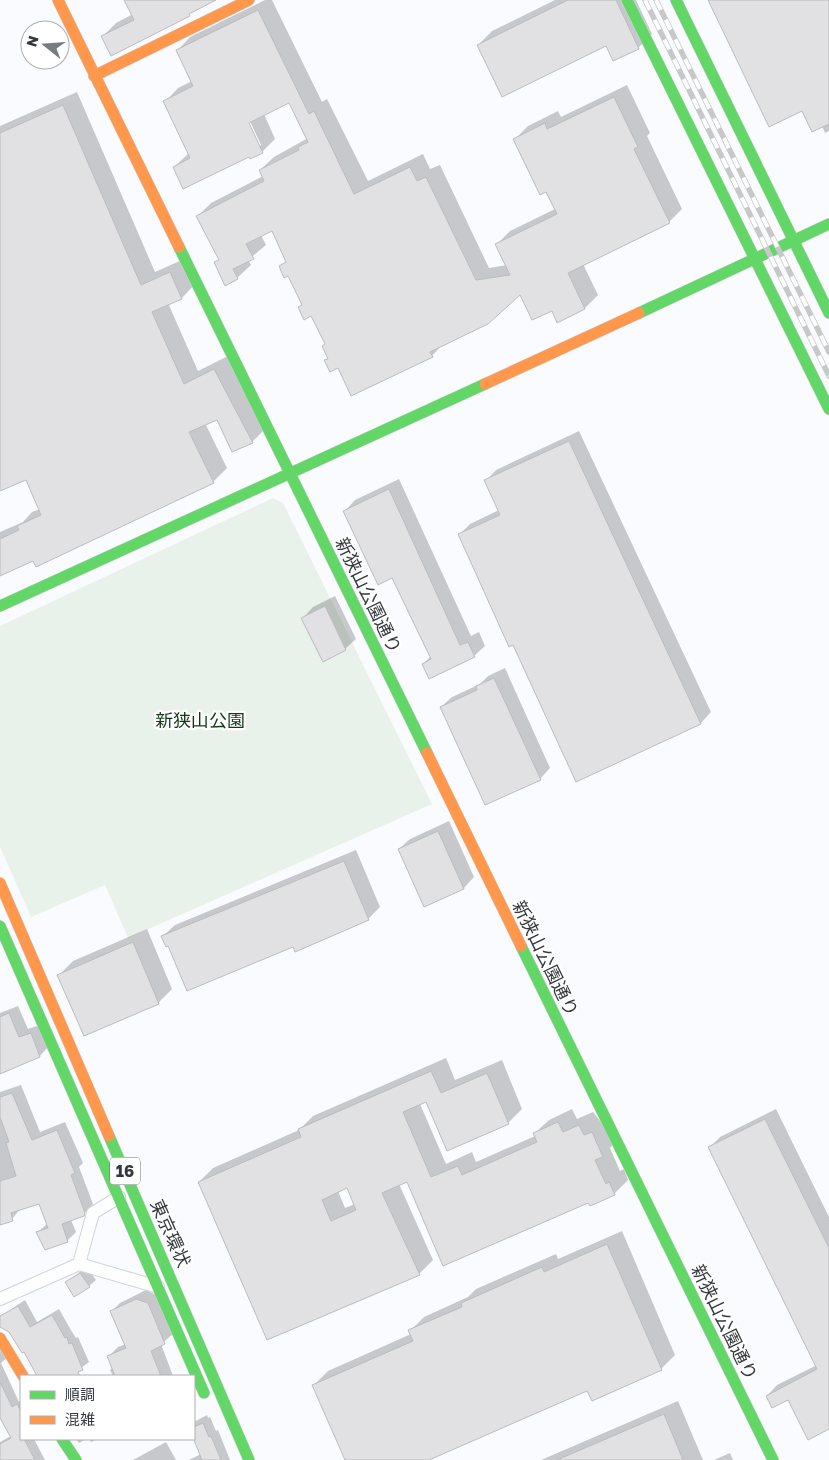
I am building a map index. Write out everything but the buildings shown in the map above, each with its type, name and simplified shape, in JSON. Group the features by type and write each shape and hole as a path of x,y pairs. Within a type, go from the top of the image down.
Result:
{"main road":[{"name":"新狭山公園通り","path":"58,0 774,1460"},
{"path":"94,76 249,0"},
{"path":"627,0 829,408"},
{"path":"676,0 829,313"},
{"path":"0,606 289,472 756,260 829,224"},
{"name":"東京環状","path":"0,883 249,1460"},
{"name":"東京環状","path":"0,926 210,1405"},
{"path":"0,1338 22,1375"},
{"path":"63,1440 76,1460"}],"street":[{"path":"79,1264 93,1213 119,1197"},
{"path":"0,1299 79,1264 158,1287"}],"green space":[{"name":"新狭山公園","path":"273,498 283,503 432,804 128,938 105,885 31,917 0,847 0,626"}],"railway":[{"path":"645,0 829,376"},
{"path":"656,0 829,352"}],"traffic: fast":[{"path":"627,0 829,409"},
{"path":"676,0 829,313"},
{"path":"639,313 829,224"},
{"path":"179,247 427,753"},
{"path":"0,606 485,384"},
{"path":"0,926 204,1393"},
{"path":"521,946 773,1460"},
{"path":"109,1136 249,1460"},
{"path":"63,1440 76,1460"}],"traffic: slow":[{"path":"58,0 179,247"},
{"path":"94,76 249,0"},
{"path":"485,384 639,313"},
{"path":"427,753 521,946"},
{"path":"0,883 109,1136"},
{"path":"0,1338 22,1375"}]}
